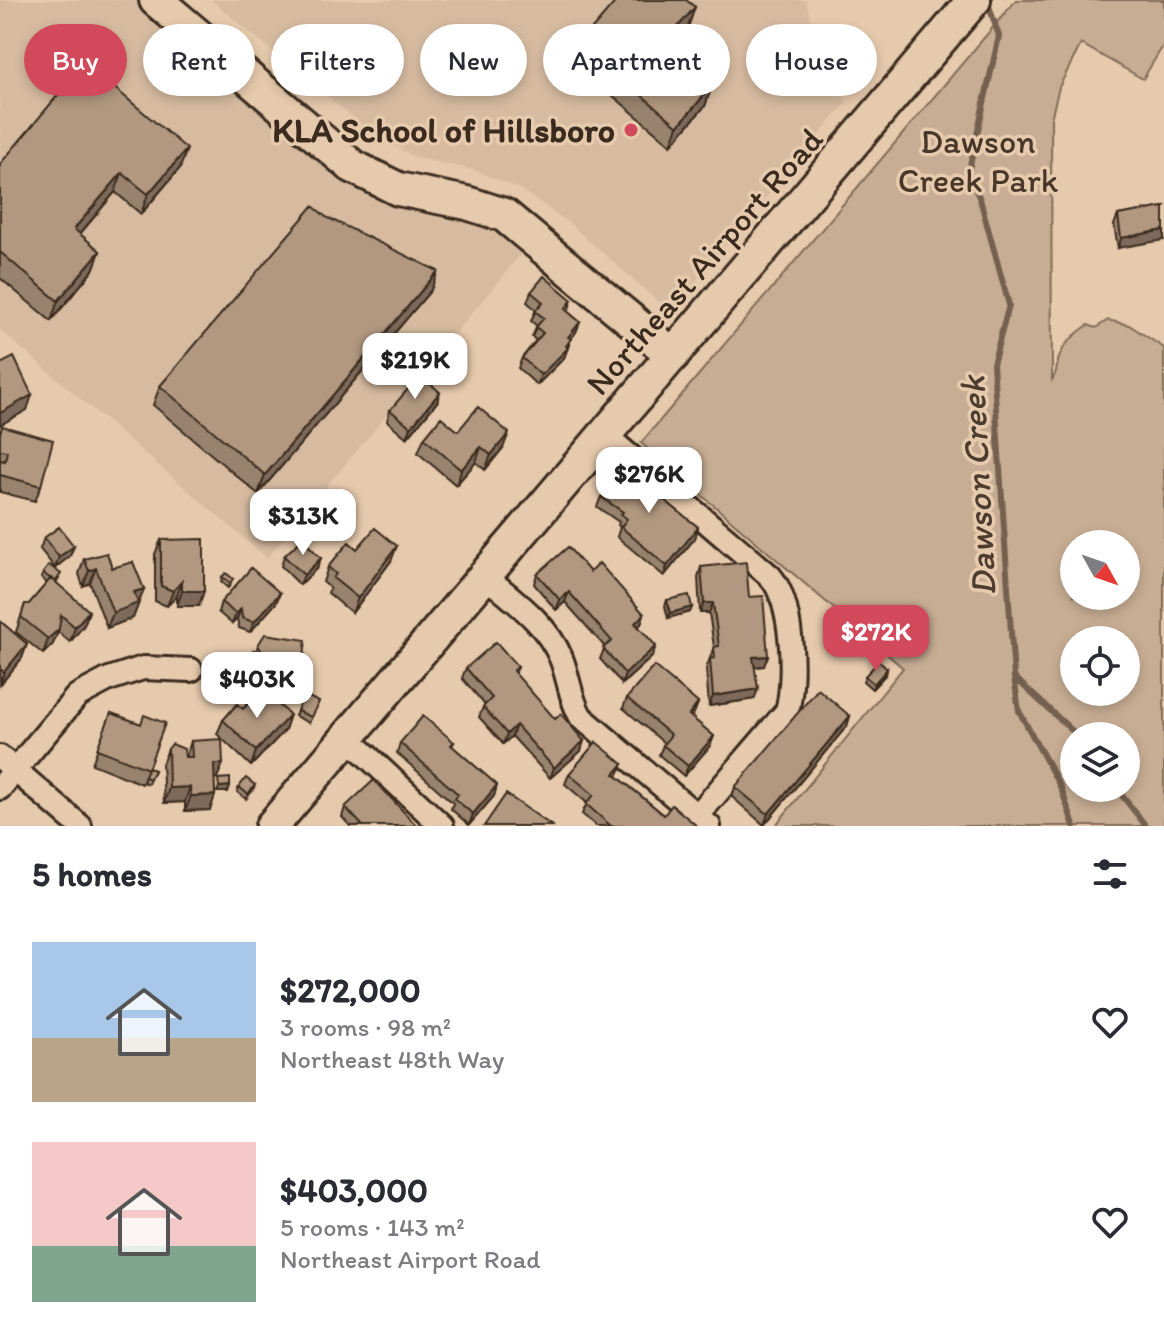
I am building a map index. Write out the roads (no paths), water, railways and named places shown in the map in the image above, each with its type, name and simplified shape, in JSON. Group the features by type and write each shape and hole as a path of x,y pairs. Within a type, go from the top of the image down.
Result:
{"street":[{"path":"156,0 352,166 398,189 467,203 504,215 673,355"},
{"name":"Northeast Airport Road","path":"272,826 973,1"},
{"path":"485,576 540,623 561,659 573,704 581,717 703,821 787,711 792,694 786,606 779,587 770,576 605,435"},
{"path":"0,788 8,764 77,696 109,679 143,668 191,670"},
{"path":"347,737 442,826"},
{"path":"8,764 80,826"}],"waterway":[{"name":"Dawson Creek","path":"987,0 999,36 968,174 980,199 1009,305 993,364 1014,677 1019,711 1061,788 1074,826"},
{"path":"1014,677 1063,722"},
{"path":"1127,802 1146,826"}],"place":[{"name":"KLA School of Hillsboro","path":"631,130"}],"park label":[{"name":"Dawson Creek Park","path":"978,160"}]}
